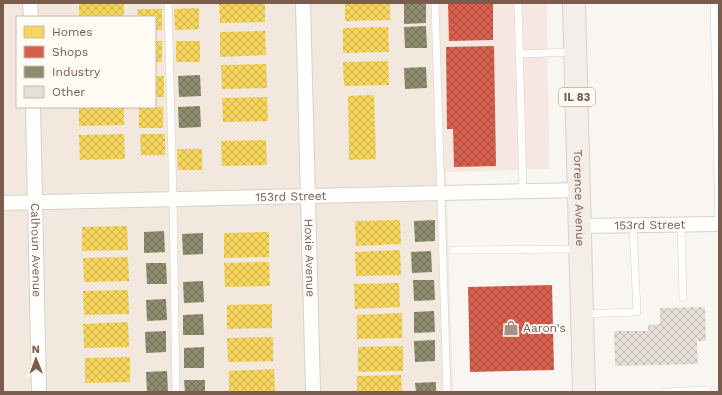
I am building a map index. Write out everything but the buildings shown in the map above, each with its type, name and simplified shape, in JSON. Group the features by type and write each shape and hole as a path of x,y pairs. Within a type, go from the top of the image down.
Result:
{"main road":[{"name":"Torrence Avenue","path":"574,3 584,392"}],"street":[{"path":"30,3 31,16"},
{"name":"Hoxie Avenue","path":"303,3 313,392"},
{"name":"Calhoun Avenue","path":"33,108 39,392"},
{"name":"153rd Street","path":"3,203 579,190"},
{"name":"153rd Street","path":"580,226 719,224"}],"lane":[{"path":"168,3 176,392"},
{"path":"435,3 447,392"},
{"path":"518,3 523,192"},
{"path":"714,3 719,231"},
{"path":"519,54 576,52"},
{"path":"681,224 683,298"},
{"path":"582,314 637,312 633,226"},
{"path":"453,250 581,248"},
{"path":"666,392 707,390"}],"shaded area":[{"path":"3,3 443,3 446,172 453,392 3,392"},
{"path":"443,3 547,3 549,169 446,172"}],"place":[{"name":"Aaron's","path":"511,328"}]}
